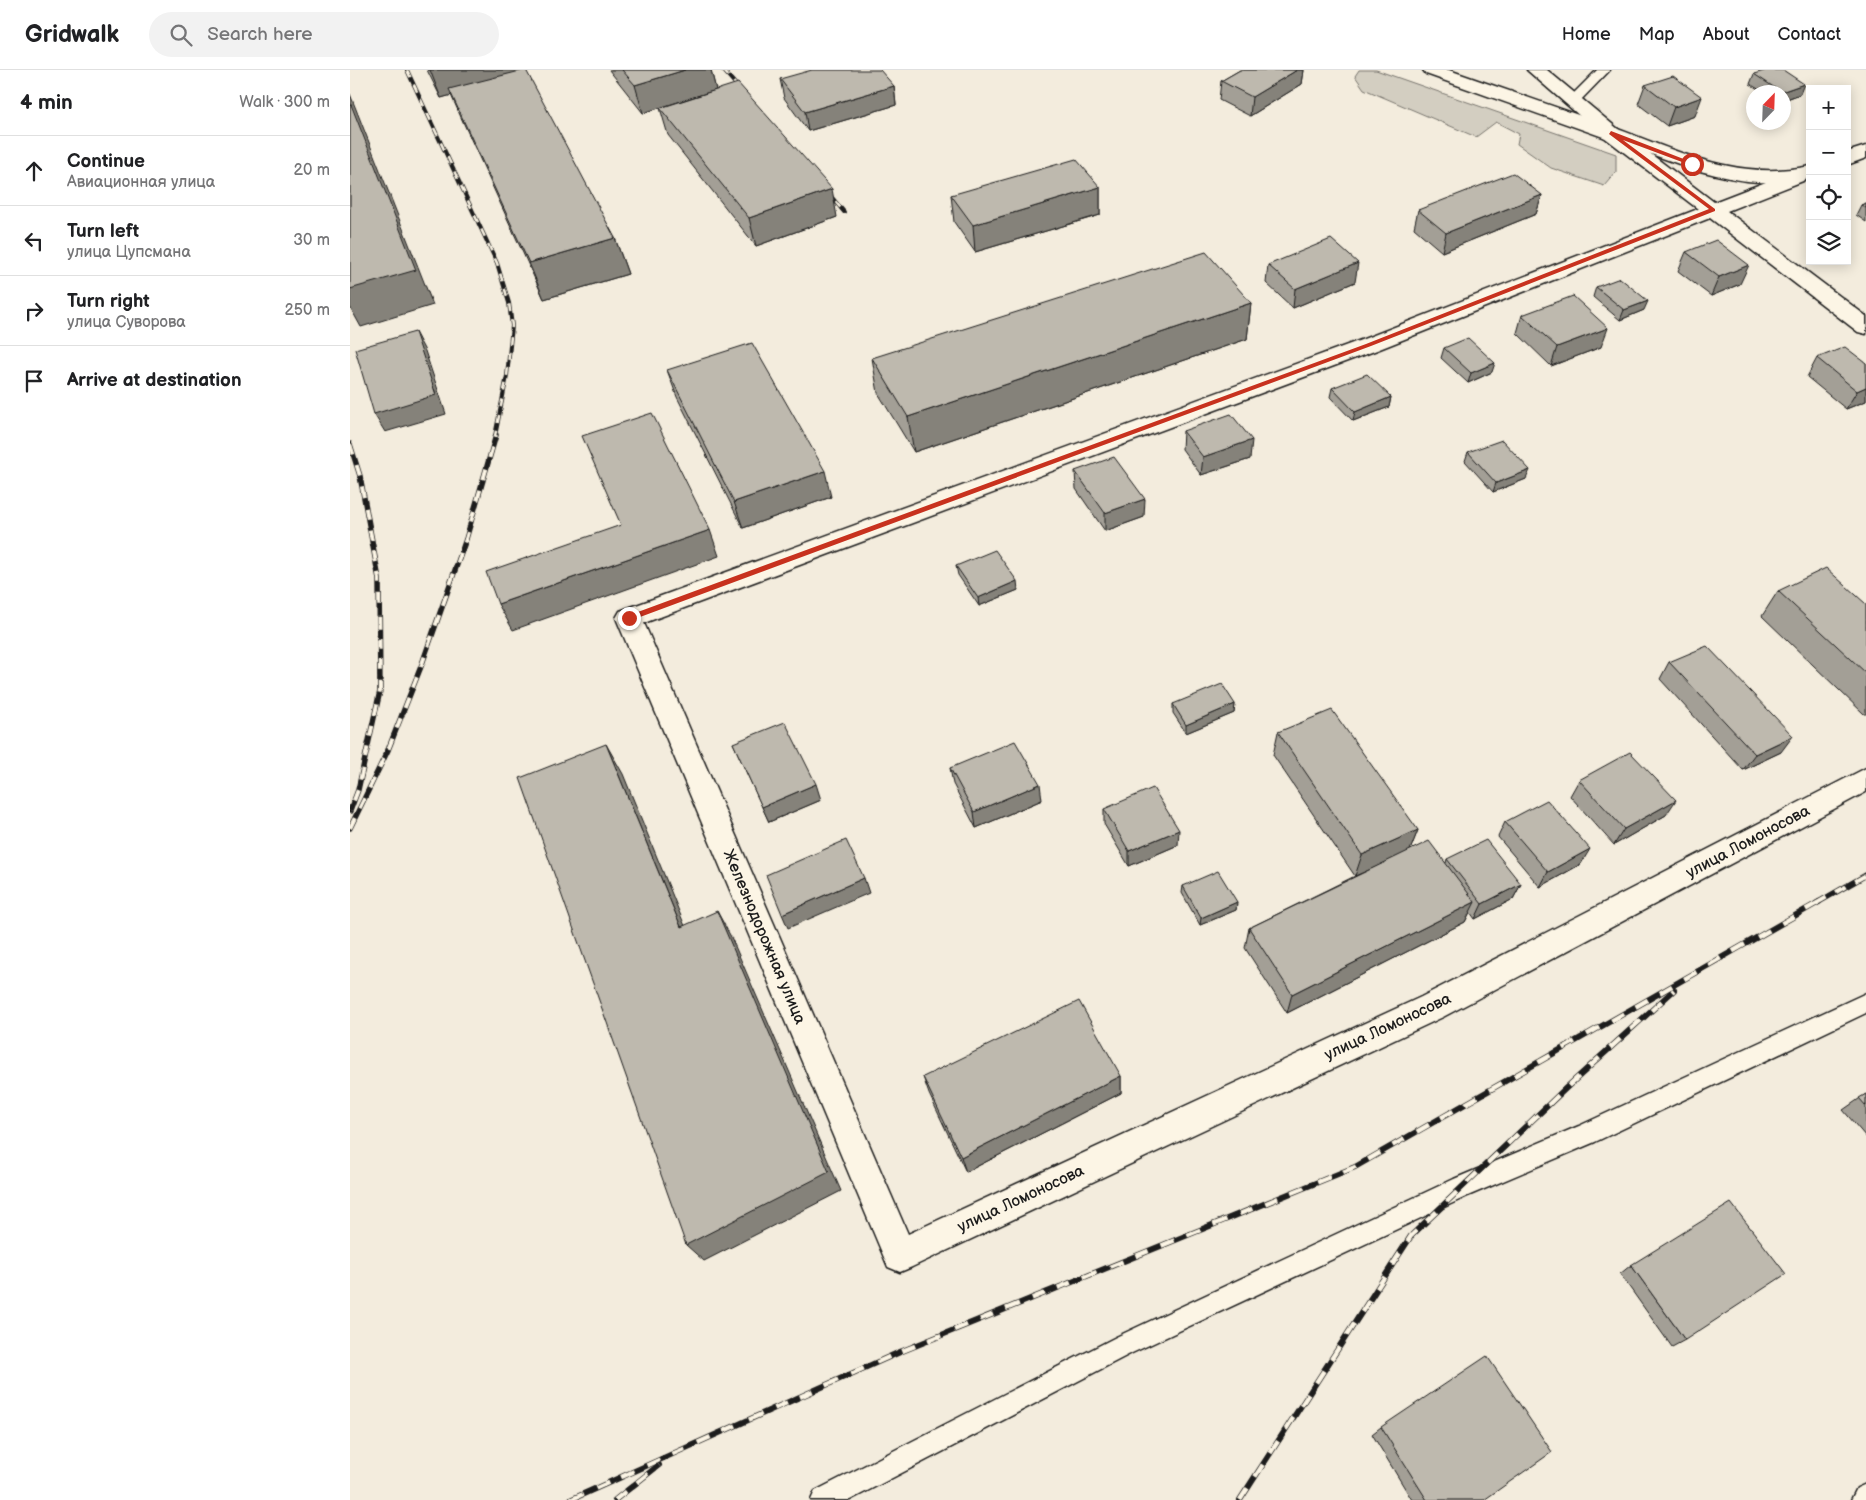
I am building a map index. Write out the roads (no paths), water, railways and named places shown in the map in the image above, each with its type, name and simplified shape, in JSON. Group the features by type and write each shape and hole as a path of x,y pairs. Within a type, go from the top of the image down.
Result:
{"street":[{"path":"1432,70 1611,133 1692,164 1744,176 1803,174"},
{"path":"1536,70 1611,133 1866,326"},
{"path":"1851,158 1866,152"},
{"path":"1713,210 1803,174"},
{"name":"Железнодорожная улица","path":"900,1255 629,618 1369,345 1713,210"},
{"name":"улица Ломоносова","path":"900,1255 1432,1007 1866,780"}],"lane":[{"path":"1573,101 1604,70"},
{"path":"824,1500 1124,1345 1462,1187 1587,1134 1866,1003"}],"railway":[{"path":"407,70 497,263 509,303 512,326 507,376 495,436"},
{"path":"723,70 744,94"},
{"path":"825,189 844,212"},
{"path":"350,828 388,750 422,664 466,539 496,435"},
{"path":"350,444 360,476 379,579 380,691 358,790 350,811"},
{"path":"1817,903 1866,875"},
{"path":"570,1500 900,1352 1355,1167 1819,902"},
{"path":"1240,1500 1411,1236 1566,1088 1674,990"},
{"path":"615,1500 659,1465"}]}
